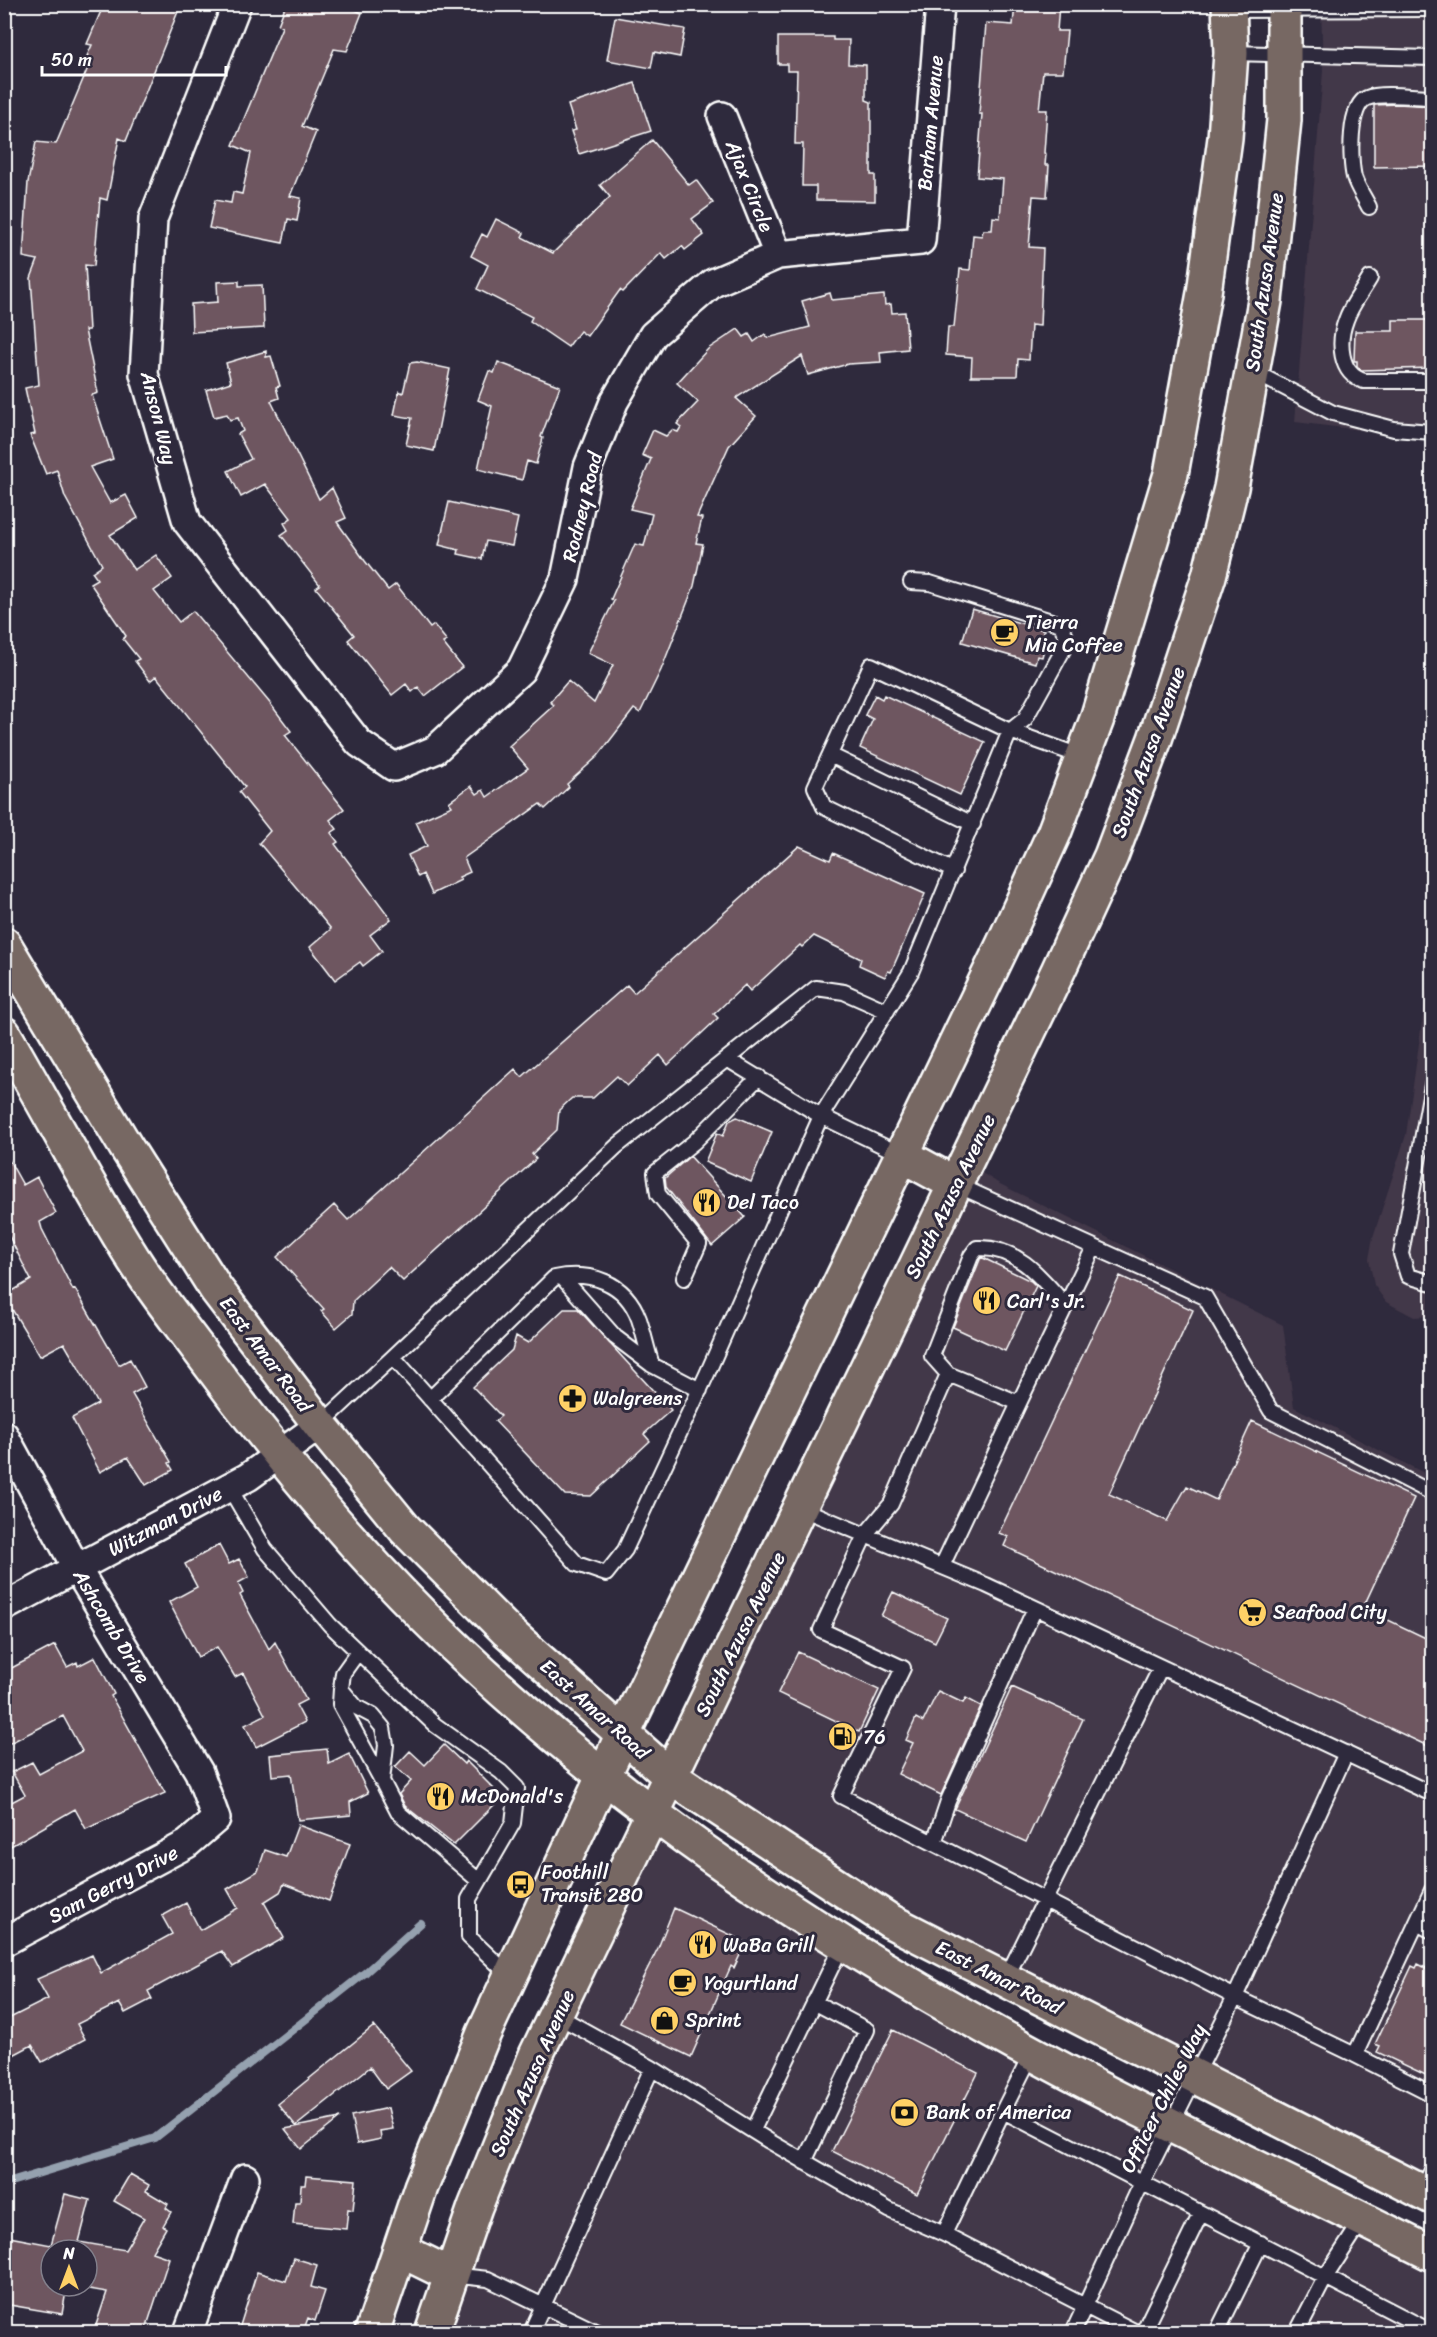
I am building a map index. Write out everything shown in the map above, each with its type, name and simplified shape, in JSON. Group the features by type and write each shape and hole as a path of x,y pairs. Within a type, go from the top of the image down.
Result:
{"main road":[{"name":"South Azusa Avenue","path":"432,2332 474,2207 536,2055 956,1184 1111,856 1155,739 1209,576 1231,488 1265,301 1284,120 1284,6"},
{"path":"372,2332 421,2187 484,2032 1054,833 1083,757 1097,719 1172,474 1204,293 1225,138 1231,53 1229,7"},
{"name":"East Amar Road","path":"4,944 126,1147 216,1289 320,1425 405,1529 507,1631 671,1777 890,1922 1196,2077 1429,2186"},
{"path":"4,1034 137,1264 225,1385 338,1524 400,1592 540,1723 604,1776 694,1845 843,1943 1032,2053 1432,2254"},
{"path":"902,1155 956,1184"},
{"path":"400,2250 451,2275"}],"street":[{"name":"Anson Way","path":"237,4 153,219 144,374 187,522 359,743 394,767"},
{"name":"Barham Avenue","path":"921,241 940,4"},
{"name":"Ajax Circle","path":"722,116 778,255"},
{"name":"Rodney Road","path":"394,767 435,750 521,670 565,579 588,467 614,402 653,335 713,283 778,255 921,241"},
{"name":"Witzman Drive","path":"4,1607 229,1487 320,1425"},
{"name":"Ashcomb Drive","path":"4,1435 77,1569 199,1772 216,1819"},
{"name":"Sam Gerry Drive","path":"4,1942 187,1844 216,1819"},
{"path":"188,2332 245,2178"}],"lane":[{"path":"1229,7 1432,9"},
{"path":"1231,53 1432,58"},
{"path":"1369,207 1358,185 1353,167 1355,111 1362,101 1373,96 1432,97"},
{"path":"1370,278 1347,317 1343,330 1343,362 1347,369 1358,379 1364,381 1432,381"},
{"path":"1252,371 1333,413 1394,429 1432,432"},
{"path":"393,1357 577,1564 606,1574 624,1551 700,1389 821,1116 911,972 1010,731 1025,719 1063,650 1066,637 1061,624 930,584 911,582"},
{"path":"954,871 824,807 815,787 872,665 1010,731 1083,757"},
{"path":"830,755 973,824"},
{"path":"320,1425 617,1146 816,988 844,992 887,1011"},
{"path":"727,1059 821,1116 902,1155"},
{"path":"684,1278 699,1244 657,1194 655,1173 694,1142 759,1077"},
{"path":"1432,1085 1401,1254 1408,1276 1432,1283"},
{"path":"956,1184 1205,1297 1271,1411 1432,1492"},
{"path":"942,1566 1094,1246"},
{"path":"1019,1403 948,1374 932,1356 971,1256 976,1248 1004,1250 1035,1271 1066,1306"},
{"path":"430,1399 554,1278 575,1274 594,1275 620,1292 638,1317 652,1365"},
{"path":"562,1277 615,1337 652,1365 700,1389"},
{"path":"948,1374 891,1504 865,1535 821,1630 903,1668 840,1796 1235,1997 1432,2094"},
{"path":"229,1487 265,1549 330,1625 435,1725 501,1772 517,1788 513,1823 469,1899 469,1936 510,1976"},
{"path":"800,1508 942,1566 1035,1608 1432,1794"},
{"path":"934,1843 948,1801 1035,1608"},
{"path":"358,1652 343,1673 340,1704 398,1812 479,1881"},
{"path":"1005,1980 1161,1666"},
{"path":"341,1689 356,1707 373,1716 383,1728 386,1745 382,1781"},
{"name":"Officer Chiles Way","path":"1073,2332 1139,2188 1224,2022 1346,1753"},
{"path":"1356,2055 1432,1890"},
{"path":"1417,1923 1432,1931"},
{"path":"753,2130 843,1943"},
{"path":"804,2163 867,2030 814,2002"},
{"path":"556,2015 652,2068 804,2163 889,2210 944,2234 1136,2332"},
{"path":"944,2234 1032,2053"},
{"path":"531,2332 652,2068"},
{"path":"1003,2111 1139,2188 1201,2213 1432,2332"},
{"path":"1143,2332 1201,2213"},
{"path":"1297,2332 1326,2276 1363,2219"},
{"path":"1217,2332 1261,2243"},
{"path":"451,2275 488,2279 597,2332"}],"shaded area":[{"path":"1321,5 1432,5 1432,439 1295,422 1323,71"},
{"path":"1432,952 1432,1316 1414,1317 1386,1302 1374,1285 1369,1259 1373,1237 1406,1135"},
{"path":"966,1163 998,1183 1283,1325 1294,1407 1432,1477 1432,2197 890,1921 671,1777"},
{"path":"653,1814 779,1902 1432,2254 1432,2332 432,2332"}],"building":[{"path":"104,4 181,4 126,141 119,138 107,200 100,198 94,266 85,265 89,330 85,330 98,393 92,395 113,459 90,467 110,503 126,495 138,518 110,535 134,570 156,555 172,578 154,591 179,622 193,611 269,702 291,731 285,735 344,809 330,820 337,829 331,833 338,842 335,844 391,919 370,935 382,951 363,966 360,962 335,980 310,947 331,929 259,843 270,831 239,792 245,787 156,676 150,681 135,661 139,659 123,639 126,636 90,583 97,579 92,572 102,565 65,497 57,470 46,474 30,435 35,434 25,388 39,385 31,278 38,260 23,257 28,182 36,142 56,144 92,58 87,56 92,45 87,44"},
{"path":"286,4 342,4 362,13 347,51 334,49 302,126 316,132 290,196 301,198 297,221 288,219 283,243 209,228 215,200 231,203 233,192 242,194 251,153 233,145 282,27 278,25"},
{"path":"1015,4 1059,4 1057,31 1067,31 1063,72 1043,72 1039,110 1047,110 1044,153 1046,154 1045,165 1049,165 1047,197 1033,196 1029,247 1043,248 1040,326 1031,325 1029,360 1018,359 1017,376 971,376 972,357 946,355 948,327 954,327 960,269 970,270 973,235 982,236 983,230 992,230 993,217 1000,218 1003,179 977,177 982,114 979,114 986,23 1013,25"},
{"path":"615,17 685,29 680,57 654,52 651,68 607,60"},
{"path":"778,37 833,37 833,40 849,40 848,64 866,65 866,100 871,102 871,175 875,175 875,201 816,200 816,186 802,186 803,144 795,144 797,71 787,71 787,64 778,64"},
{"path":"635,83 651,131 579,154 571,131 576,130 568,105"},
{"path":"1374,105 1432,106 1432,166 1374,167"},
{"path":"652,140 689,185 696,180 713,203 692,219 704,235 685,250 682,246 666,259 661,253 623,292 620,290 587,336 580,331 568,347 530,321 532,317 477,289 488,265 471,256 482,234 487,237 496,219 524,233 522,237 553,253 610,197 600,185"},
{"path":"239,281 239,286 262,285 264,328 192,332 191,304 218,302 217,282"},
{"path":"830,293 832,300 884,295 885,305 891,304 892,313 905,312 908,349 880,352 881,362 848,364 808,375 802,356 736,398 756,416 729,446 697,517 702,518 696,543 703,544 694,586 661,670 640,713 634,709 598,756 567,784 569,787 545,809 540,804 464,858 470,872 459,877 461,880 432,894 423,874 418,877 408,855 427,846 416,822 452,806 449,802 471,786 477,794 483,790 487,797 528,768 509,746 554,705 550,702 568,681 594,703 613,665 588,653 614,601 611,599 635,544 644,546 652,514 630,509 651,459 642,455 653,430 666,436 672,430 678,432 681,427 677,424 698,402 677,383 708,349 738,329 744,337 749,334 754,342 765,334 768,338 810,327 802,301"},
{"path":"1393,320 1432,320 1432,368 1361,370 1357,366 1357,361 1354,361 1355,331 1393,331"},
{"path":"266,351 266,357 271,356 280,386 276,387 279,398 271,401 319,499 332,488 346,518 337,522 365,561 388,590 396,584 430,628 434,625 447,641 443,643 462,667 425,696 418,687 412,692 406,684 392,695 348,640 354,635 316,588 320,585 281,535 288,530 284,523 291,518 265,484 241,497 228,471 251,459 238,434 243,431 238,418 230,420 227,414 214,417 206,390 231,382 226,363"},
{"path":"417,362 450,369 434,451 406,445 412,418 394,415 399,391 403,393 410,363"},
{"path":"498,362 560,386 541,437 543,438 536,464 527,461 522,480 478,469 492,406 478,400 489,371 494,373"},
{"path":"449,502 518,518 512,546 486,541 482,559 458,554 459,550 439,545"},
{"name":"Tierra Mia Coffee","path":"972,609 1044,630 1042,637 1047,638 1042,657 1037,656 1035,663 962,642"},
{"path":"875,695 882,699 884,695 985,742 960,795 860,748 873,719 865,715"},
{"path":"799,846 830,860 833,853 925,894 891,972 888,971 885,977 859,965 861,959 814,936 802,947 800,945 750,991 745,985 714,1014 718,1018 668,1065 660,1055 627,1086 617,1076 593,1098 572,1098 559,1110 557,1130 532,1154 536,1159 403,1281 389,1267 353,1301 352,1314 336,1328 321,1311 324,1309 277,1257 334,1205 348,1220 515,1069 522,1077 627,985 634,993"},
{"path":"737,1117 772,1132 751,1182 705,1162 717,1133 723,1136 729,1121"},
{"path":"4,1151 23,1185 37,1177 56,1213 40,1222 42,1229 73,1290 75,1289 119,1365 130,1359 145,1387 132,1394 171,1462 169,1463 173,1470 146,1485 128,1457 100,1472 72,1418 98,1404 77,1365 64,1343 40,1356 4,1296 31,1280 4,1226"},
{"name":"Del Taco","path":"690,1156 745,1217 712,1246 666,1187 665,1178"},
{"name":"Carl's Jr.","path":"981,1257 1031,1281 1036,1286 1005,1351 953,1327"},
{"path":"1120,1276 1193,1310 1109,1494 1167,1521 1187,1486 1216,1500 1252,1421 1414,1498 1363,1608 1432,1641 1432,1748 1004,1546 1008,1537 999,1533"},
{"name":"Walgreens","path":"564,1309 578,1309 671,1410 644,1434 650,1441 591,1496 565,1495 495,1421 501,1416 473,1387 512,1350 516,1336 528,1343"},
{"path":"219,1545 229,1564 239,1559 249,1577 238,1583 243,1593 240,1595 269,1649 275,1642 306,1700 296,1705 305,1722 256,1747 245,1725 265,1715 243,1673 235,1677 217,1647 198,1657 169,1602 197,1587 185,1564"},
{"path":"893,1592 947,1618 935,1642 881,1616"},
{"path":"55,1645 67,1667 77,1662 78,1666 95,1657 114,1694 111,1696 165,1793 86,1829 75,1809 4,1850 4,1806 25,1795 12,1772 32,1762 39,1774 82,1751 63,1716 4,1746 4,1672"},
{"path":"798,1652 879,1690 859,1732 778,1693"},
{"path":"1012,1687 1083,1719 1026,1842 955,1809"},
{"path":"938,1691 963,1703 966,1698 981,1706 941,1795 898,1774 913,1743 906,1740 916,1718 923,1722"},
{"path":"444,1745 464,1764 466,1761 498,1793 492,1799 496,1803 454,1845 405,1806 399,1794 411,1781 395,1767 410,1751 425,1765"},
{"path":"327,1749 329,1764 349,1754 368,1793 350,1802 351,1815 298,1820 291,1774 272,1776 270,1755"},
{"path":"298,1825 350,1844 329,1901 284,1884 280,1892 264,1902 284,1938 233,1967 222,1951 148,1991 152,1999 125,2013 119,2003 77,2024 85,2039 42,2062 32,2045 4,2060 4,2021 48,1999 37,1979 92,1955 101,1973 172,1934 162,1916 186,1903 200,1930 238,1908 227,1889 258,1871 265,1850 286,1857"},
{"path":"674,1908 746,1942 734,1968 731,1966 691,2057 620,2023 658,1948"},
{"path":"1418,1964 1432,1971 1432,2078 1377,2052 1380,2046 1375,2044 1412,1966 1416,1968"},
{"path":"374,2026 411,2071 386,2089 370,2067 296,2126 278,2104"},
{"name":"Bank of America","path":"893,2030 978,2073 917,2194 832,2151"},
{"path":"388,2108 393,2129 380,2131 381,2139 357,2144 351,2116"},
{"path":"340,2118 301,2149 285,2129"},
{"path":"130,2174 149,2185 146,2191 168,2204 166,2208 171,2212 163,2226 166,2228 152,2252 169,2258 145,2332 108,2332 95,2328 107,2292 99,2291 99,2245 125,2250 144,2218 114,2201"},
{"path":"306,2176 356,2180 353,2210 348,2209 346,2229 293,2224 295,2202 300,2202 301,2185 305,2185"},
{"path":"65,2194 90,2200 80,2238 53,2238"},
{"path":"4,2236 39,2243 39,2298 65,2298 62,2314 4,2304"},
{"path":"294,2258 317,2265 311,2287 325,2291 315,2321 308,2318 303,2332 238,2332 257,2272 286,2281"}],"waterway":[{"path":"4,2184 155,2138 366,1972 421,1923"}],"place":[{"name":"Tierra Mia Coffee","path":"1004,633"},
{"name":"Del Taco","path":"706,1202"},
{"name":"Carl's Jr.","path":"986,1301"},
{"name":"Walgreens","path":"572,1398"},
{"name":"Seafood City","path":"1252,1612"},
{"name":"76","path":"842,1737"},
{"name":"McDonald's","path":"440,1796"},
{"name":"Foothill Transit 280","path":"520,1884"},
{"name":"WaBa Grill","path":"702,1945"},
{"name":"Yogurtland","path":"683,1983"},
{"name":"Sprint","path":"664,2020"},
{"name":"Bank of America","path":"905,2112"}]}
